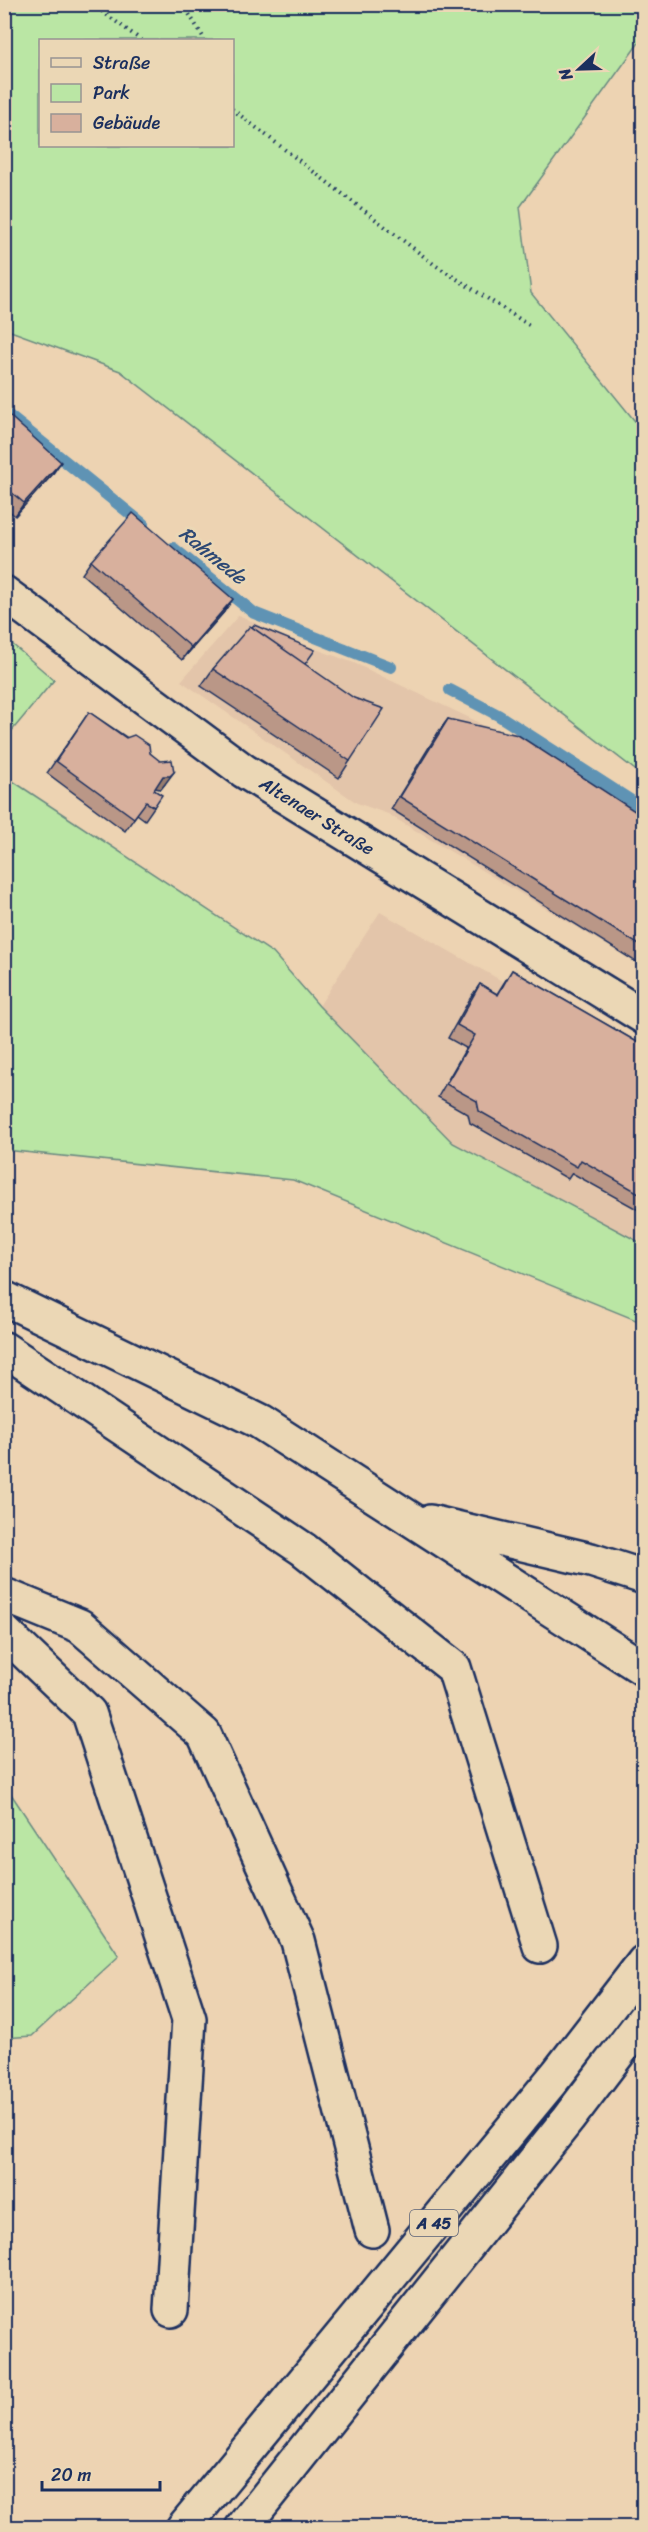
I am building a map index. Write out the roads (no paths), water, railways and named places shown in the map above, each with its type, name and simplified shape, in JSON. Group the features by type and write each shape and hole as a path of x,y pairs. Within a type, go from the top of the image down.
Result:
{"main road":[{"name":"Altenaer Straße","path":"4,593 244,771 644,1017"},
{"path":"4,1298 260,1422 644,1669"},
{"path":"4,1349 303,1549 454,1668 540,1946"},
{"path":"408,1517 591,1560 644,1577"},
{"path":"4,1595 80,1626 204,1734 298,1941 372,2230"},
{"path":"4,1632 89,1713 189,2019 171,2310"},
{"name":"A 45","path":"183,2528 558,2073 644,1962"},
{"name":"A 45","path":"249,2520 568,2119 644,2019"}],"waterway":[{"name":"Rahmede","path":"4,412 143,524"},
{"name":"Rahmede","path":"173,548 254,613 391,667"},
{"name":"Rahmede","path":"450,690 498,715 644,809"}]}
